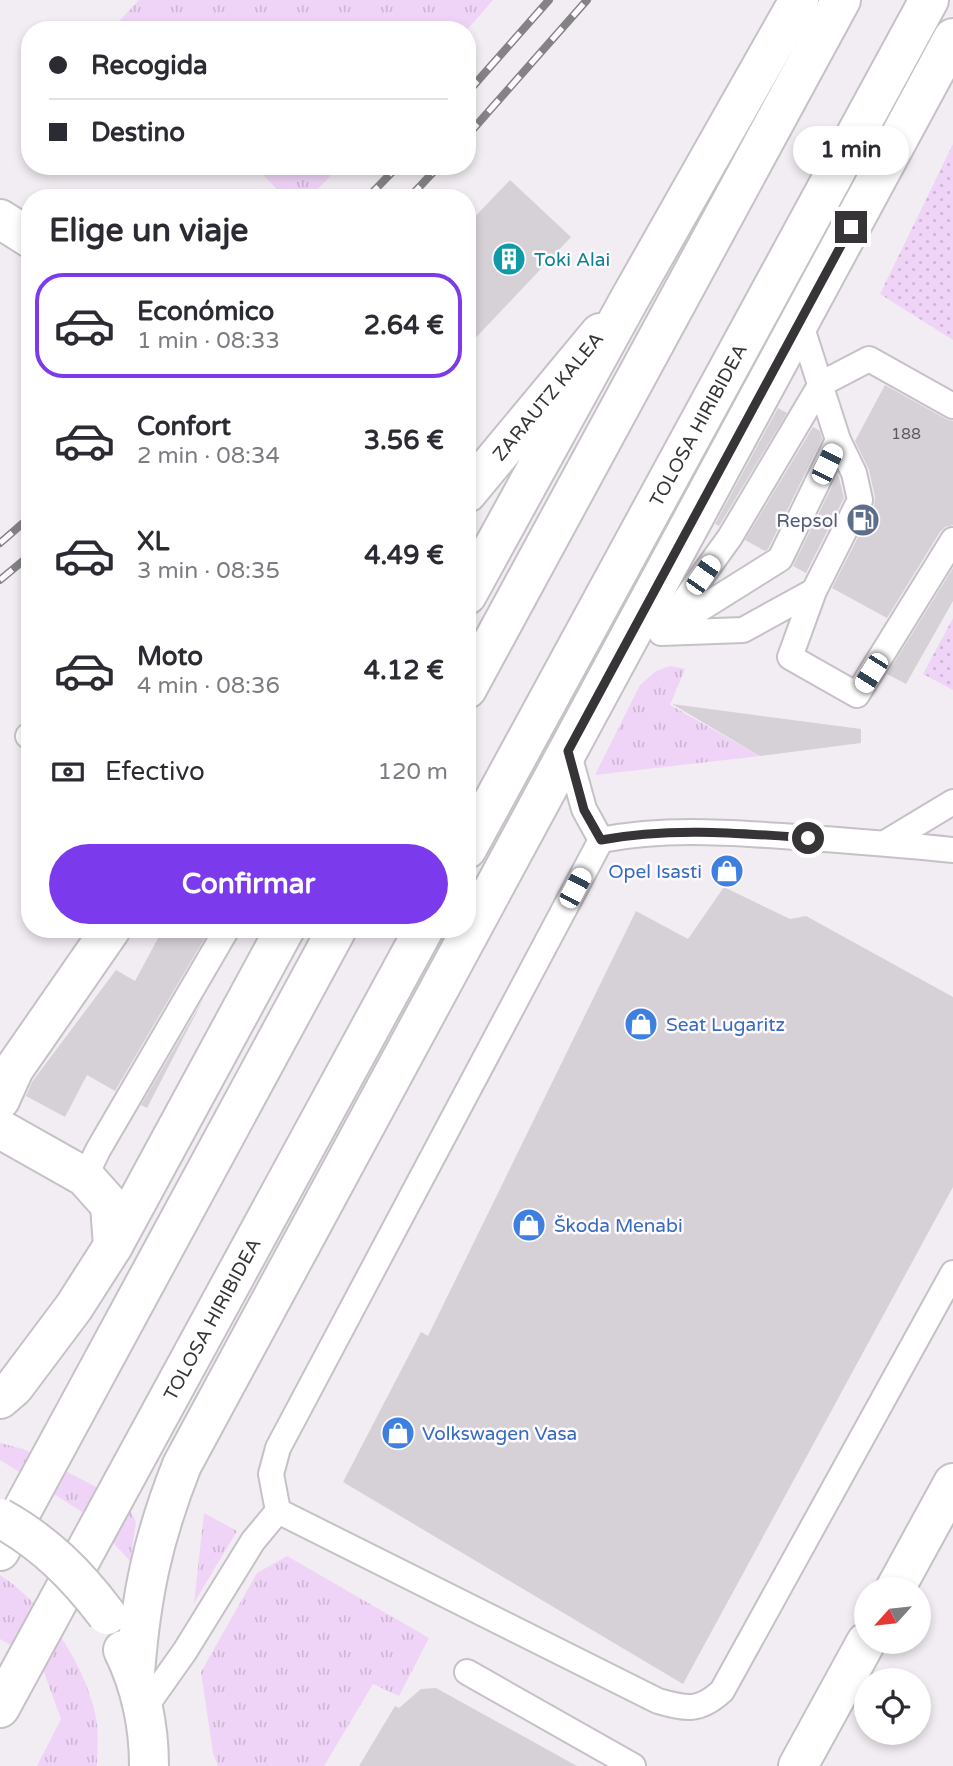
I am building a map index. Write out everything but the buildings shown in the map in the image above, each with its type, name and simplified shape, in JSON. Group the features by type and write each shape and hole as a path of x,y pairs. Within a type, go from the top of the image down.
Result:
{"main road":[{"path":"476,579 629,300 799,0"},
{"path":"476,672 841,0"},
{"name":"TOLOSA HIRIBIDEA","path":"476,832 929,0"},
{"path":"476,921 953,37"},
{"path":"0,219 21,232"},
{"name":"ZARAUTZ KALEA","path":"476,482 629,300"},
{"path":"0,1100 15,1069 105,938"},
{"path":"0,1399 13,1387 74,1307 113,1245 280,938"},
{"path":"0,1551 332,938"},
{"name":"TOLOSA HIRIBIDEA","path":"0,1708 419,938"},
{"path":"147,1731 139,1620 148,1568 182,1465 467,938"},
{"path":"0,1129 85,1177 110,1205 113,1245"},
{"path":"902,1577 953,1483"},
{"path":"0,1518 23,1530 54,1555 83,1583 107,1615 147,1731"},
{"path":"798,1766 859,1654"}],"lane":[{"path":"800,321 838,440 855,473 860,500 814,591 790,657 857,695 953,540"},
{"path":"661,633 730,537 821,384 869,359 953,405"},
{"path":"612,669 661,633 780,559 838,440"},
{"path":"661,633 743,630 814,591"},
{"path":"568,751 584,810 601,840"},
{"path":"886,843 953,802"},
{"path":"601,840 627,835 705,831 953,850"},
{"path":"278,1511 271,1474 278,1448 601,840"},
{"path":"85,1177 98,1150 222,938"},
{"path":"278,1511 632,1689 658,1701 695,1708 710,1702 722,1691 953,1273"},
{"path":"147,1731 185,1651 253,1541 278,1511"},
{"path":"467,1672 633,1766"}],"green space":[{"path":"139,0 493,0 475,21 119,21"},
{"path":"953,144 953,340 880,294"},
{"path":"263,175 331,175 318,189 277,189"},
{"path":"953,618 953,690 923,674"},
{"path":"670,666 685,669 670,705 760,756 595,775 640,685 656,671"},
{"path":"0,1443 23,1449 127,1503 136,1522 130,1561 87,1515 0,1460"},
{"path":"204,1513 237,1531 194,1603"},
{"path":"287,1556 429,1638 399,1696 373,1684 324,1766 218,1766 213,1753 201,1672 257,1573"},
{"path":"0,1575 33,1602 48,1619 73,1657 91,1697 96,1717 97,1766 37,1766 61,1719 40,1661 0,1639"}],"railway":[{"path":"476,83 549,0"},
{"path":"476,126 587,0"},
{"path":"376,189 389,175"},
{"path":"417,189 431,175"},
{"path":"0,543 21,525"},
{"path":"0,580 21,562"}],"place":[{"name":"Toki Alai","path":"509,259"},
{"name":"Repsol","path":"863,520"},
{"name":"Opel Isasti","path":"727,871"},
{"name":"Seat Lugaritz","path":"641,1024"},
{"name":"Škoda Menabi","path":"529,1225"},
{"name":"Volkswagen Vasa","path":"398,1433"}],"route":[{"path":"808,838 705,831 627,835 601,840 584,810 568,751 851,227"}]}
